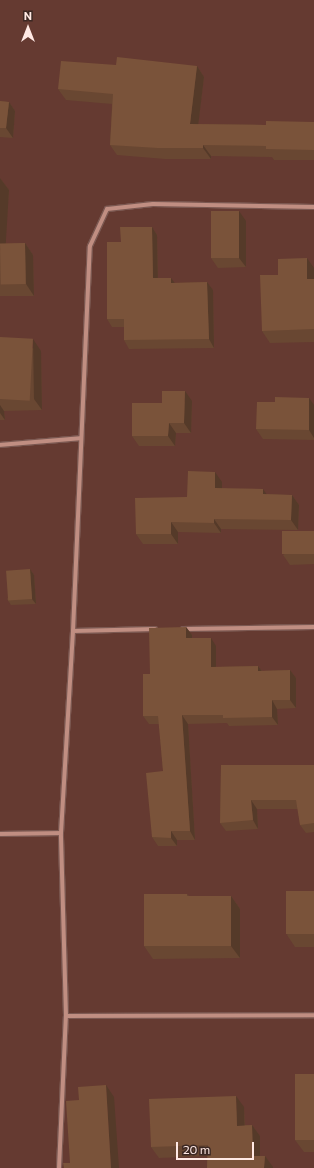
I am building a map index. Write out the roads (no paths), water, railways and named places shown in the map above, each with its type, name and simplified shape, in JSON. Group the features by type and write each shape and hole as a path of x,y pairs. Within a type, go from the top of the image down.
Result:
{"street":[{"path":"59,1168 66,1016 61,833 73,631 90,246 107,208 153,204 314,207"},
{"path":"0,445 82,438"},
{"path":"174,629 314,627"},
{"path":"73,631 158,629"},
{"path":"0,834 61,833"},
{"path":"66,1016 314,1015"}]}
